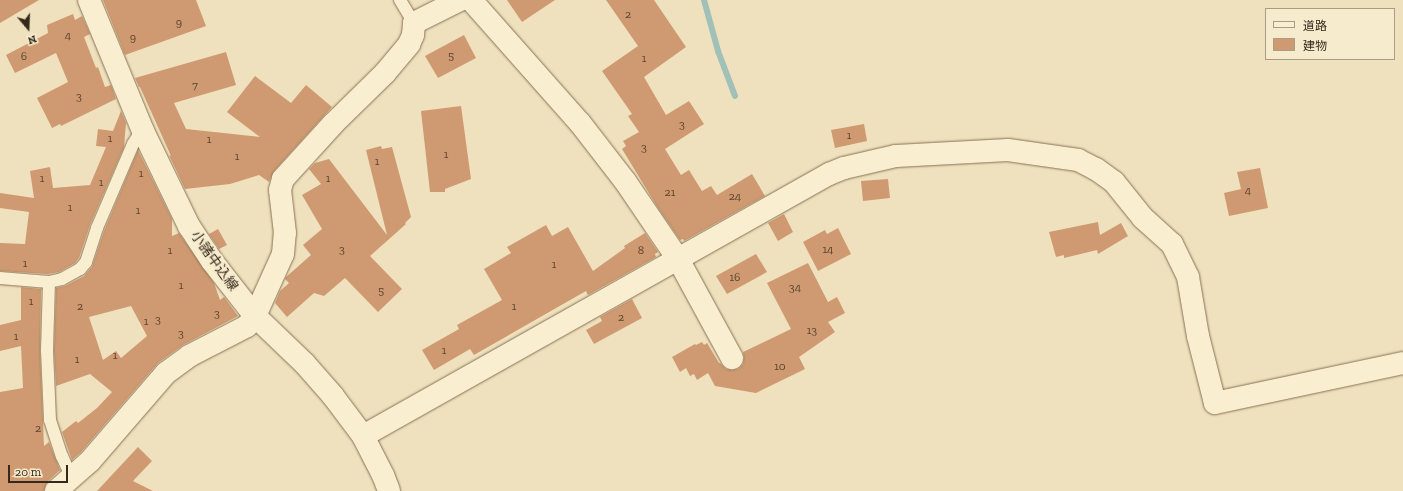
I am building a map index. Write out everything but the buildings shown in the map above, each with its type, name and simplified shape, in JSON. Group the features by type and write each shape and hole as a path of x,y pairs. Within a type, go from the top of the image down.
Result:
{"street":[{"name":"小諸中込線","path":"89,0 143,131 189,226 212,261 255,316 305,364 333,396 363,436 381,470 389,491"},
{"path":"64,484 90,461 166,373 189,356 247,326 255,316 283,254 285,233 280,190 283,179 333,124 385,73 409,44 413,35 414,24 460,0"},
{"path":"471,0 580,123 625,181 678,259 732,358"},
{"path":"363,436 829,174 844,168 896,156 1008,150 1078,160 1096,169 1114,182 1143,218 1172,244 1188,277 1198,336 1215,403 1403,363"}],"lane":[{"path":"400,0 414,24"},
{"path":"0,278 49,282 62,279 80,269 86,262 97,228 134,144 138,136 143,131"},
{"path":"49,282 47,351 50,420 62,456 64,484"}],"waterway":[{"path":"704,0 718,51 735,96"}]}
